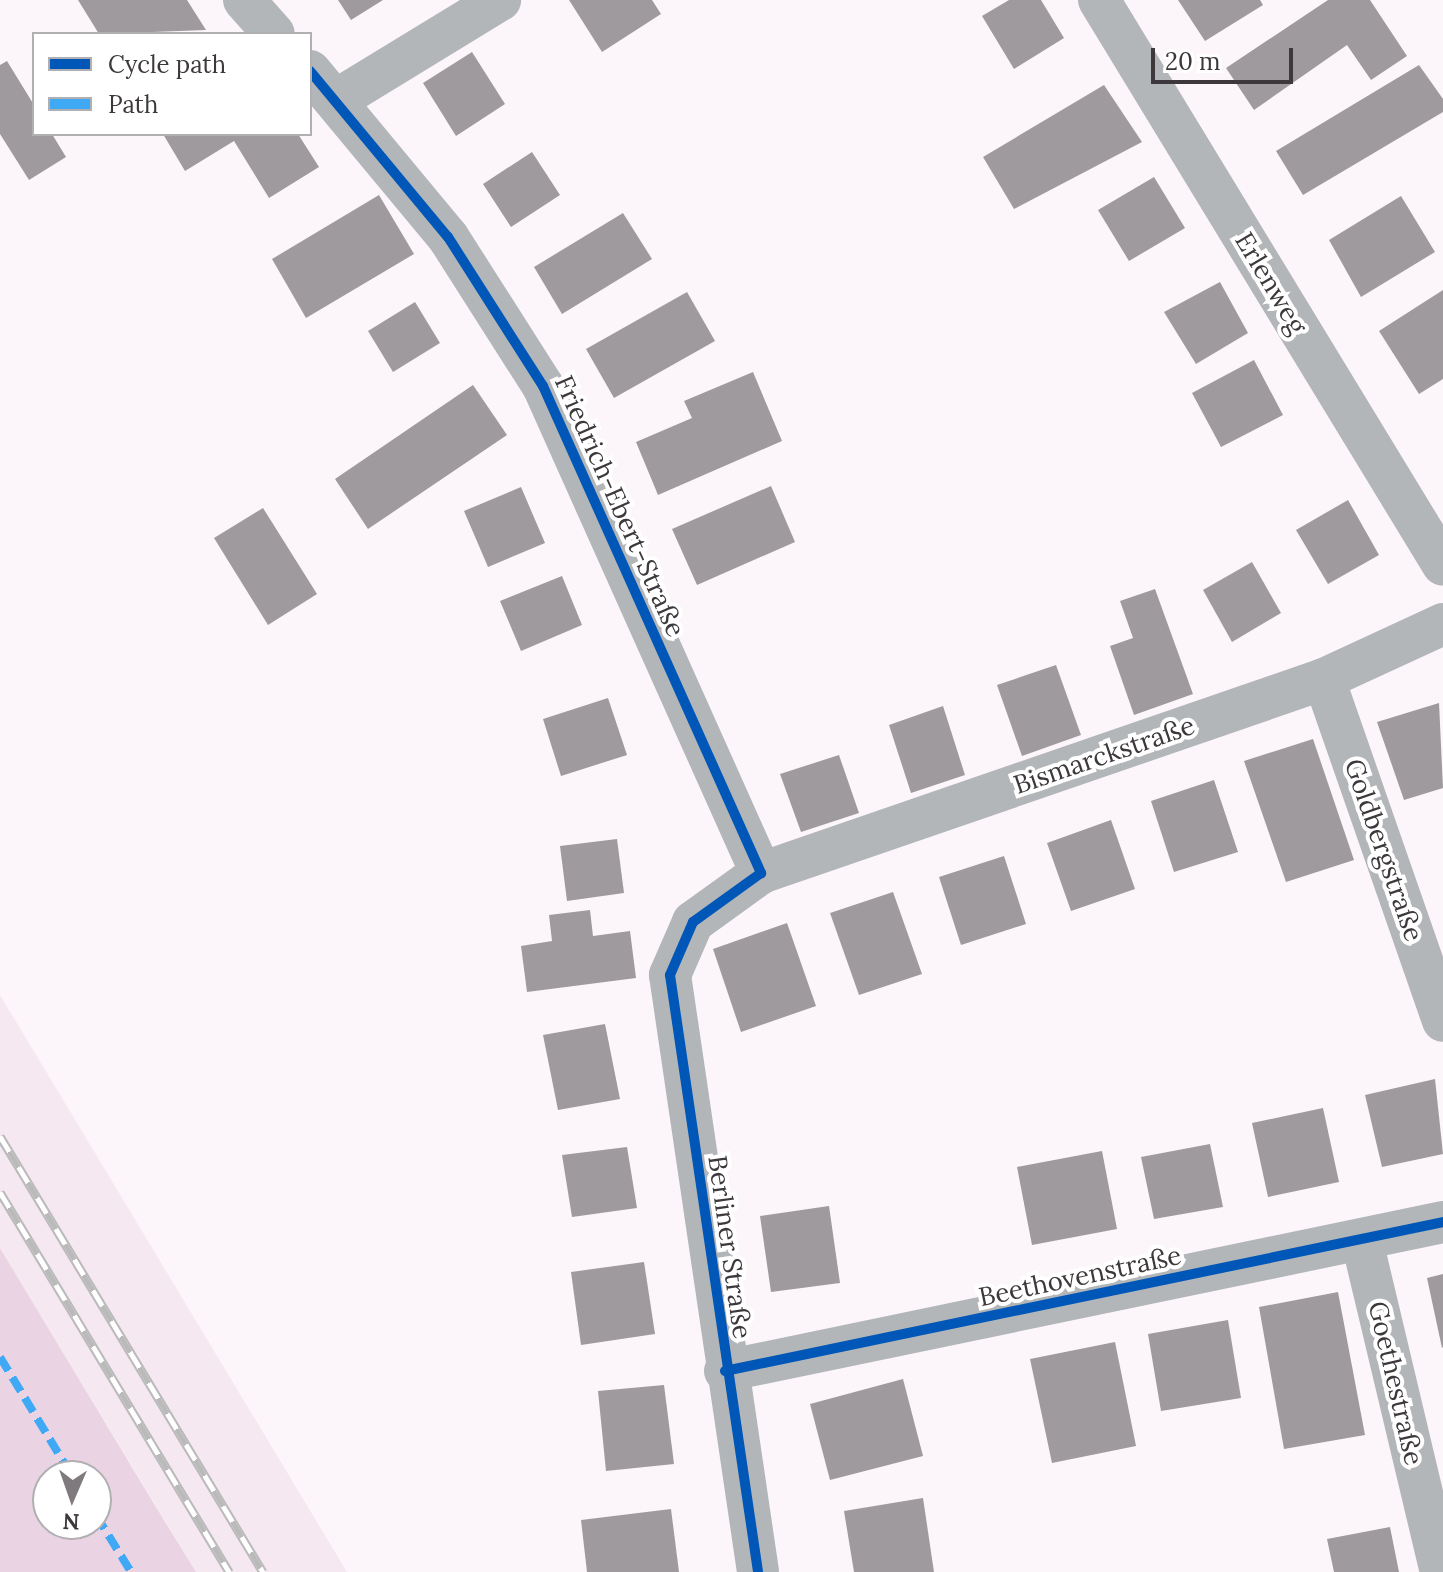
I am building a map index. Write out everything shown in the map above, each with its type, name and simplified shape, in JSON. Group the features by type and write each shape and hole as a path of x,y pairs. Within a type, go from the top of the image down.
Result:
{"street":[{"path":"244,0 272,32"},
{"path":"324,85 500,0"},
{"name":"Erlenweg","path":"1099,0 1443,565"},
{"name":"Friedrich-Ebert-Straße","path":"324,85 448,237 543,386 761,873"},
{"name":"Bismarckstraße","path":"761,873 1324,679 1443,624"},
{"name":"Goldbergstraße","path":"1324,679 1443,1021"},
{"name":"Berliner Straße","path":"758,1572 725,1371 670,975 693,922 761,873"},
{"name":"Beethovenstraße","path":"725,1371 1443,1222"},
{"name":"Goethestraße","path":"1362,1241 1441,1572"}],"shaded area":[{"path":"0,995 347,1572 196,1572 0,1248"},
{"path":"0,1248 196,1572 0,1572"}],"building":[{"path":"78,0 187,0 206,30 152,32 98,32"},
{"path":"338,0 383,0 351,20"},
{"path":"569,0 652,0 661,14 602,52"},
{"path":"1009,0 1041,0 1064,38 1014,69 982,16"},
{"path":"1178,0 1260,0 1263,5 1205,41"},
{"path":"1328,0 1370,0 1407,56 1371,80 1347,45 1254,110 1226,68"},
{"path":"472,52 505,104 456,136 423,83"},
{"path":"7,61 32,102 32,136 53,136 66,157 29,180 0,134 0,65"},
{"path":"1419,65 1443,99 1443,112 1303,195 1276,151"},
{"path":"1104,85 1142,142 1014,209 983,157"},
{"path":"164,136 299,136 319,167 269,198 234,141 185,171"},
{"path":"532,152 560,195 511,227 483,184"},
{"path":"1154,177 1185,228 1129,261 1098,210"},
{"path":"379,195 414,254 306,318 272,259"},
{"path":"1401,196 1435,252 1361,297 1329,240"},
{"path":"623,213 652,259 562,314 534,267"},
{"path":"1220,282 1248,333 1196,364 1164,312"},
{"path":"1443,290 1443,379 1419,394 1379,331"},
{"path":"687,292 715,341 614,398 586,349"},
{"path":"415,302 440,343 393,372 368,331"},
{"path":"1254,360 1283,415 1221,447 1192,393"},
{"path":"753,372 782,441 658,495 636,442 692,418 684,401"},
{"path":"473,385 507,435 368,529 335,479"},
{"path":"771,486 795,542 697,585 672,529"},
{"path":"521,487 545,543 488,567 464,511"},
{"path":"1348,500 1379,555 1328,584 1296,530"},
{"path":"263,508 317,594 268,625 214,538"},
{"path":"1252,562 1281,613 1232,642 1203,590"},
{"path":"562,576 582,625 521,651 500,601"},
{"path":"1155,589 1193,694 1134,715 1110,646 1133,638 1120,601"},
{"path":"1056,665 1081,735 1022,756 997,685"},
{"path":"608,698 627,755 561,776 543,719"},
{"path":"1439,703 1443,788 1404,800 1377,722"},
{"path":"943,706 965,775 911,793 889,725"},
{"path":"1313,739 1354,860 1286,882 1244,761"},
{"path":"839,755 859,813 801,832 780,774"},
{"path":"1214,780 1238,852 1174,872 1151,801"},
{"path":"1111,820 1135,889 1071,911 1047,843"},
{"path":"617,839 624,893 567,901 560,846"},
{"path":"1004,856 1026,924 961,945 939,877"},
{"path":"893,892 922,974 859,995 830,913"},
{"path":"590,910 593,936 630,931 636,978 527,992 521,946 552,941 549,915"},
{"path":"787,923 816,1006 741,1032 713,949"},
{"path":"605,1024 620,1099 558,1110 543,1035"},
{"path":"1435,1079 1443,1154 1382,1167 1365,1095"},
{"path":"1323,1108 1339,1182 1268,1197 1252,1123"},
{"path":"1210,1144 1223,1207 1154,1219 1141,1157"},
{"path":"627,1147 637,1208 572,1217 562,1155"},
{"path":"1102,1151 1117,1229 1032,1245 1017,1167"},
{"path":"829,1206 840,1283 771,1292 760,1216"},
{"path":"644,1262 655,1334 581,1345 571,1272"},
{"path":"1443,1274 1443,1347 1442,1348 1427,1278"},
{"path":"1338,1292 1365,1435 1284,1449 1259,1307"},
{"path":"1228,1320 1241,1398 1161,1411 1148,1334"},
{"path":"1115,1342 1136,1446 1052,1463 1030,1359"},
{"path":"903,1379 923,1456 830,1480 810,1404"},
{"path":"664,1385 674,1464 606,1471 598,1391"},
{"path":"923,1498 934,1572 854,1572 844,1511"},
{"path":"671,1509 679,1572 587,1572 581,1520"},
{"path":"1390,1527 1399,1572 1334,1572 1327,1539"}],"railway":[{"path":"0,1136 263,1572"},
{"path":"0,1192 229,1572"}],"marked path":[{"path":"0,1357 62,1460"},
{"path":"111,1540 131,1572"}],"cycle path":[{"path":"312,73 448,237 543,386 761,873 693,922 670,975 758,1572"},
{"path":"725,1371 1443,1222"}]}
